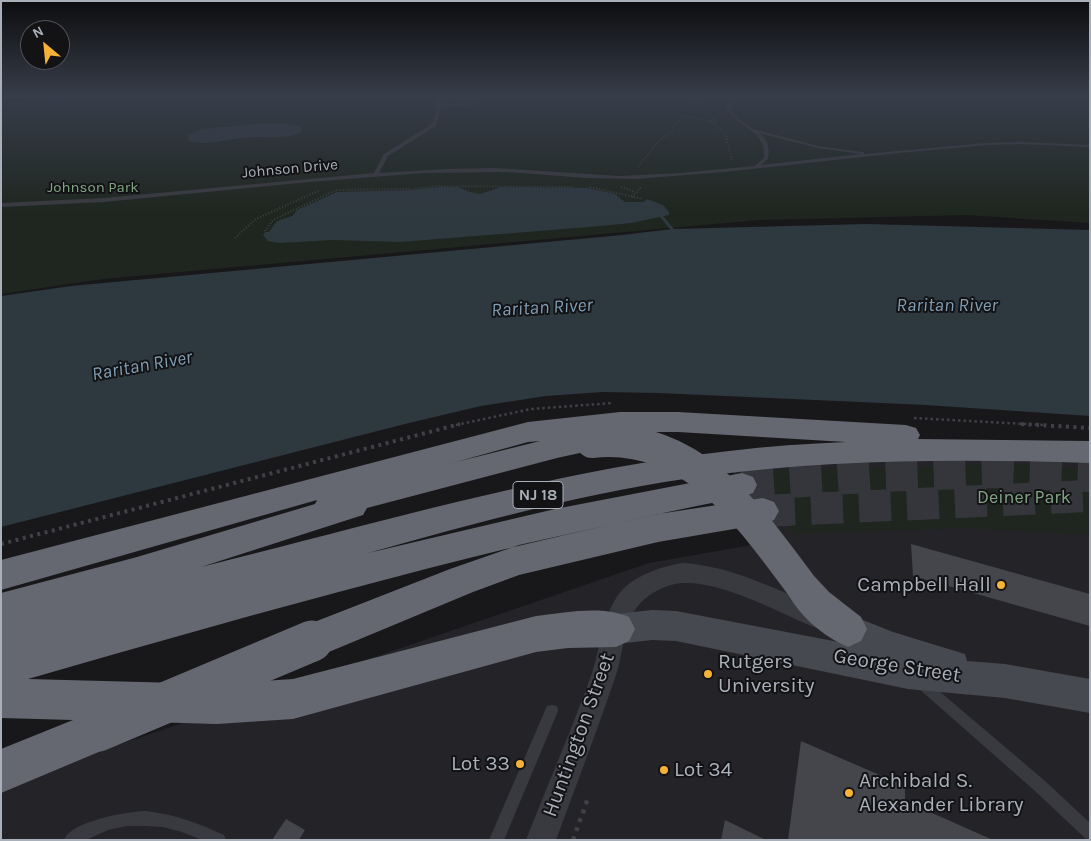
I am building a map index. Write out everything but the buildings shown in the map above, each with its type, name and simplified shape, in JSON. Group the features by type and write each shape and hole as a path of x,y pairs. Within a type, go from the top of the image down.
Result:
{"highway":[{"path":"1,575 487,442 528,432 571,426 620,422 678,422 879,433 1090,451"},
{"path":"1,582 452,475 557,447 592,442 621,441 646,446 677,457 716,482 739,504 816,604 848,629"},
{"name":"NJ 18","path":"1,635 525,498 651,472 732,462 843,452 992,448 1090,451"},
{"path":"1,610 137,572 452,475"},
{"name":"NJ 18","path":"1,667 311,583 557,521 642,502 742,485"},
{"path":"3,771 312,641 462,580 519,560 658,528 763,511"},
{"path":"1,698 217,704 293,699 328,692 536,634 568,630 616,629"}],"street":[{"name":"Huntington Street","path":"541,840 604,671 616,629 631,597 655,581 668,576 684,573 703,574 724,580 848,629"},
{"name":"George Street","path":"616,629 652,625 676,626 908,672 1004,681 1090,696"},
{"path":"848,629 892,648 1004,681"}],"lane":[{"path":"376,174 386,155 418,135"},
{"path":"752,168 764,163 767,147 759,135"},
{"path":"773,135 818,147 881,155"},
{"name":"Johnson Drive","path":"1,205 93,201 376,174 507,170 607,178 733,170 987,144 1021,143 1090,146"},
{"path":"908,672 1040,786 1090,833"},
{"path":"496,840 552,711"},
{"path":"71,840 102,825 132,817 154,819 195,828 219,840"}],"path":[{"path":"636,172 655,144 665,135"},
{"path":"726,135 733,170"},
{"path":"632,197 644,183"},
{"path":"265,231 273,220 285,213 336,190 411,189 437,186 580,187"},
{"path":"589,187 643,199"},
{"path":"235,238 256,219 300,198 327,188"},
{"path":"298,194 300,198"},
{"path":"276,209 285,213"},
{"path":"573,840 588,798"}],"shaded area":[{"name":"Rutgers University","path":"1090,458 1090,840 1,840 1,785 649,563 786,539 724,462"}],"green space":[{"name":"Johnson Park","path":"1,135 1090,135 1090,223 967,215 759,220 103,279 1,294"},
{"name":"Deiner Park","path":"1023,464 1090,470 1090,535 967,528 793,534 742,471"}],"water":[{"path":"188,135 292,135 248,137 208,143 189,141"},
{"path":"458,187 480,194 501,187 588,188 615,194 625,202 644,202 647,199 663,205 669,212 669,215 632,223 401,242 332,240 280,243 268,241 263,235 265,232 269,232 277,221 292,216 297,210 337,192 412,190"},
{"name":"Raritan River","path":"867,224 1090,230 1090,416 926,405 659,393 603,392 546,396 481,406 409,423 1,527 1,296 71,286 672,229"}],"waterway":[{"path":"661,216 672,229"}],"tunnel":[{"path":"742,485 882,476 989,472 1090,476"},
{"path":"763,511 1090,496"}],"place":[{"name":"Campbell Hall","path":"1001,585"},
{"name":"Rutgers University","path":"708,674"},
{"name":"Lot 33","path":"520,764"},
{"name":"Lot 34","path":"664,770"},
{"name":"Archibald S. Alexander Library","path":"849,793"}]}
